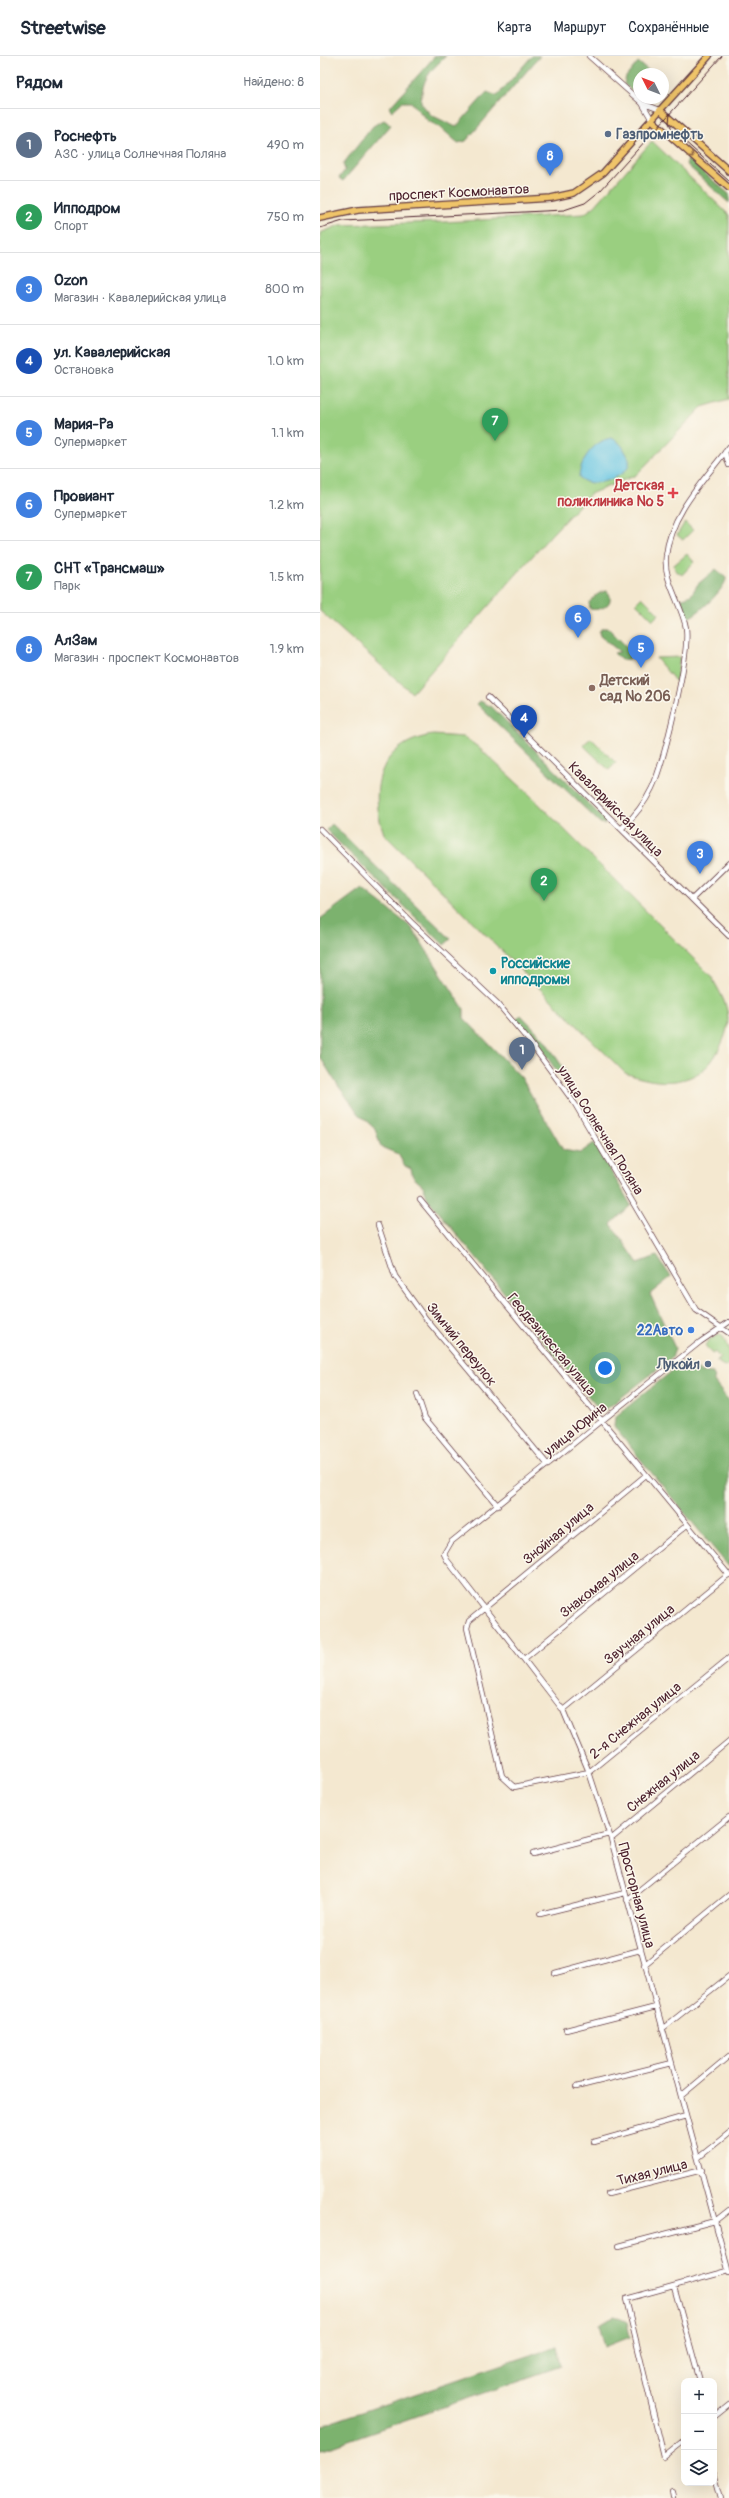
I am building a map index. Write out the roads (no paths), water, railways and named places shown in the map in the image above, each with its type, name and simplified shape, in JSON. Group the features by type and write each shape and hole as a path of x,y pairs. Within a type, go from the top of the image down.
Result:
{"main road":[{"name":"проспект Космонавтов","path":"320,218 358,210 565,196 582,189 598,178 709,56"},
{"path":"660,110 729,171"},
{"path":"652,120 729,188"}],"street":[{"path":"589,56 633,95"},
{"path":"643,104 652,120"},
{"path":"645,104 660,110"},
{"path":"621,829 637,814 661,766 684,656 686,629 667,571 665,557 669,537 699,483 729,447"},
{"path":"725,452 729,465"},
{"name":"Кавалерийская улица","path":"488,697 729,936"},
{"name":"улица Солнечная Поляна","path":"320,829 413,924 498,1004 530,1041 575,1104 696,1310 709,1321 722,1326 729,1333"},
{"path":"692,899 729,863"},
{"name":"Геодезическая улица","path":"420,1200 729,1575"},
{"name":"Зимний переулок","path":"378,1225 395,1276 426,1319 548,1465"},
{"name":"улица Юрина","path":"447,1560 444,1554 448,1545 722,1326 729,1322"},
{"path":"417,1394 425,1418 498,1506"},
{"name":"Знойная улица","path":"502,1776 467,1628 473,1617 646,1475"},
{"name":"Знакомая улица","path":"524,1659 688,1525"},
{"name":"Просторная улица","path":"447,1560 564,1710 589,1772 610,1836 729,2272"},
{"name":"Звучная улица","path":"564,1710 729,1575"},
{"name":"2-я Снежная улица","path":"502,1776 514,1787 589,1772 729,1658"},
{"name":"Снежная улица","path":"533,1854 610,1836 729,1741"},
{"path":"627,1900 729,1817"},
{"path":"540,1914 625,1893"},
{"path":"644,1965 729,1896"},
{"path":"556,1973 640,1950"},
{"path":"662,2029 729,1976"},
{"path":"566,2030 656,2007"},
{"path":"681,2096 729,2056"},
{"path":"576,2087 672,2063"},
{"path":"594,2142 686,2116"},
{"name":"Тихая улица","path":"698,2158 729,2133"},
{"name":"Тихая улица","path":"608,2194 702,2170"},
{"path":"619,2246 715,2221 729,2210"},
{"path":"681,2443 664,2457 626,2299 729,2272"},
{"path":"674,2287 699,2378"},
{"path":"717,2415 729,2405"},
{"path":"717,2484 721,2498"},
{"path":"672,2492 673,2498"}],"water":[{"path":"611,438 620,444 627,455 629,465 627,469 616,477 608,480 591,483 584,481 579,477 585,458 599,443"}],"tram line":[{"path":"320,228 343,221 564,210 585,203 600,191 722,56"},
{"path":"670,113 669,123 673,131 729,181"}],"place":[{"name":"Газпромнефть","path":"608,134"},
{"name":"АлЗам","path":"550,176"},
{"name":"СНТ «Трансмаш»","path":"495,441"},
{"name":"Детская поликлиника № 5","path":"673,493"},
{"name":"Провиант","path":"578,638"},
{"name":"Мария-Ра","path":"641,668"},
{"name":"Детский сад № 206","path":"592,688"},
{"name":"ул. Кавалерийская","path":"524,738"},
{"name":"Ozon","path":"700,874"},
{"name":"Ипподром","path":"544,901"},
{"name":"Российские ипподромы","path":"493,971"},
{"name":"Роснефть","path":"522,1070"},
{"name":"22Авто","path":"691,1330"},
{"name":"Лукойл","path":"708,1364"}]}
